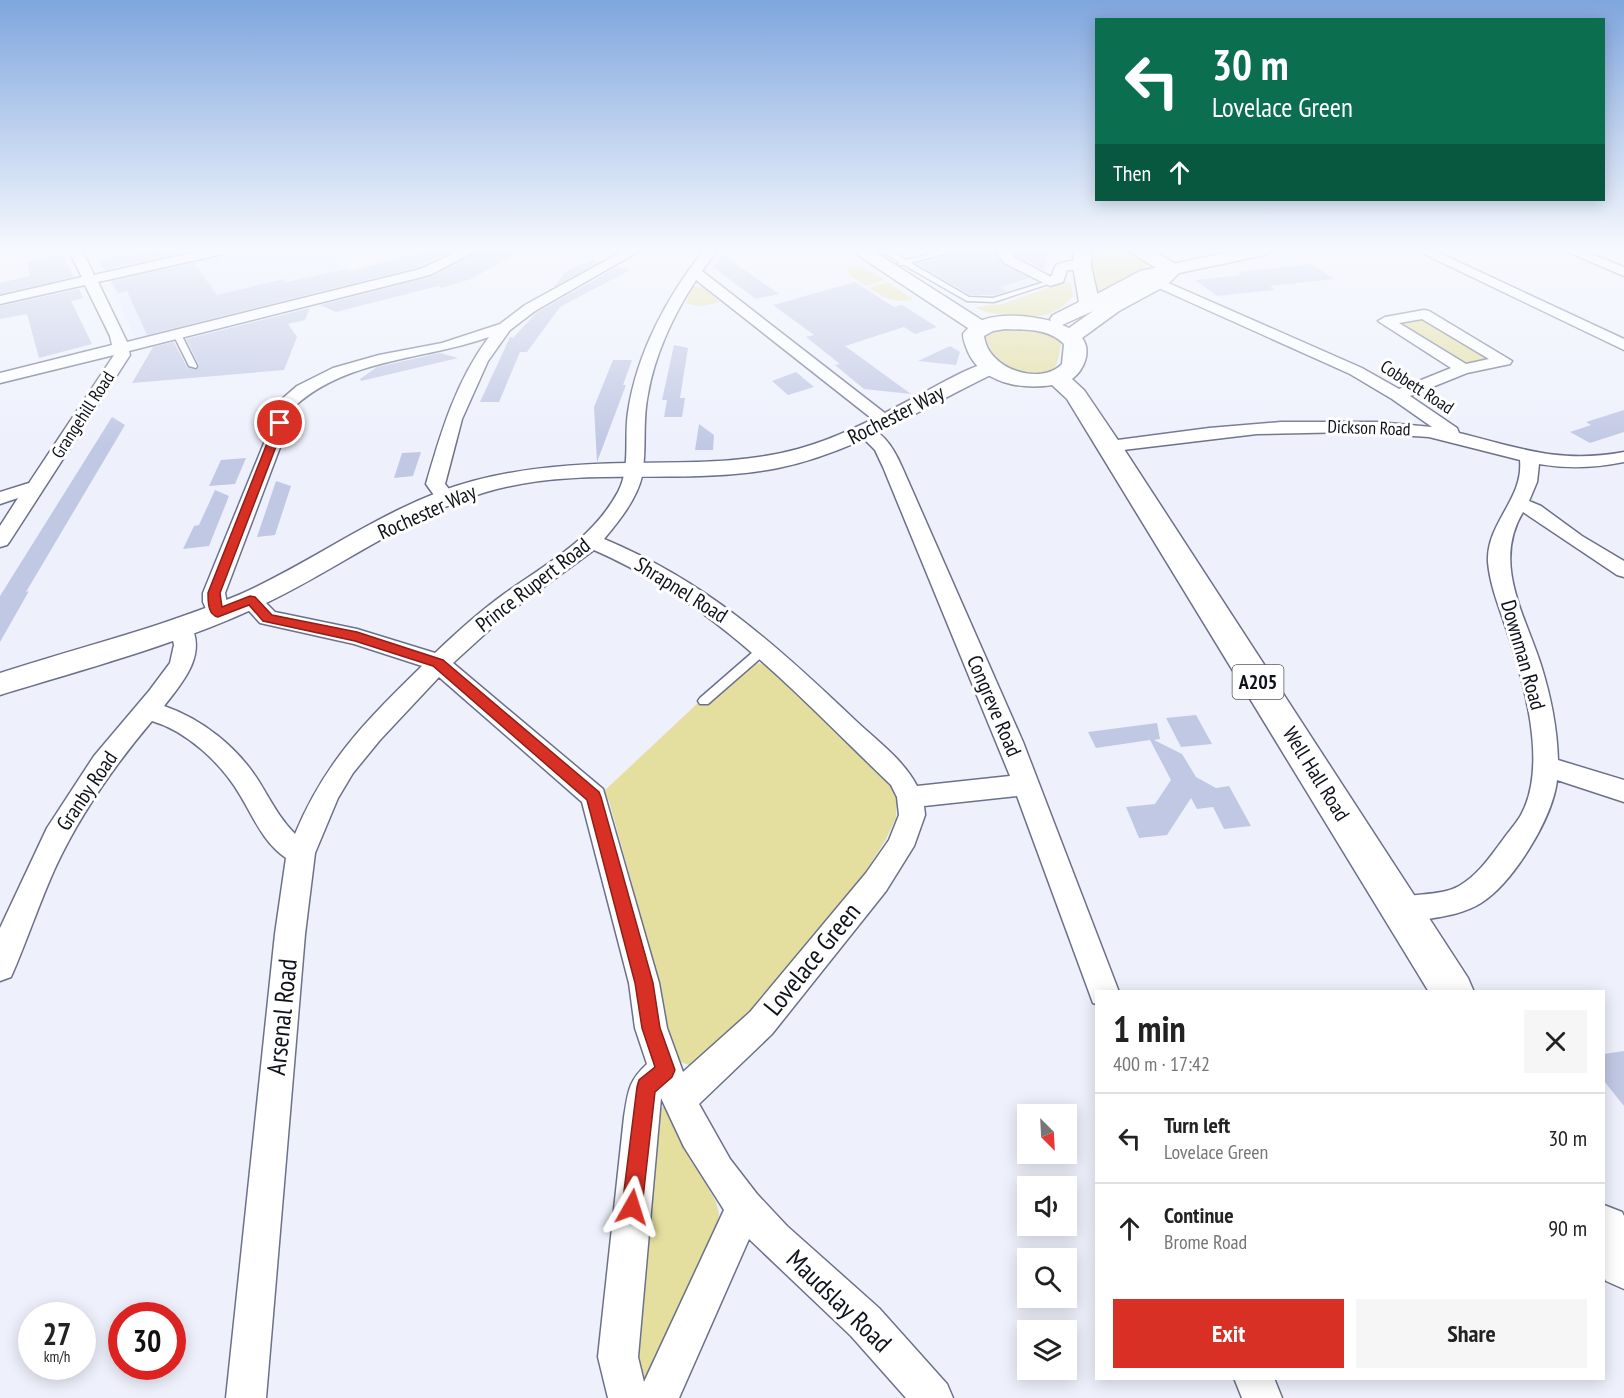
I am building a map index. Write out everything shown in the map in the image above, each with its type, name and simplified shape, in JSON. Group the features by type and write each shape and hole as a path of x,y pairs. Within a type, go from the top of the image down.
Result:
{"main road":[{"path":"966,315 981,328"},
{"path":"1041,325 1070,315"},
{"path":"1070,337 1100,315"},
{"path":"1005,323 1041,325 1055,328 1075,343 1076,357 1070,370 1057,378 1035,380 1014,377 990,368 973,339 974,334 981,328 1005,323"},
{"name":"Well Hall Road","path":"1057,378 1076,395 1110,446 1452,990"}],"street":[{"name":"Grangehill Road","path":"0,541 122,355 123,348 107,315"},
{"path":"0,378 177,334 239,315"},
{"path":"446,498 435,484 453,419 480,360 505,327 520,315"},
{"name":"Prince Rupert Road","path":"301,852 330,790 358,749 438,663 499,608 531,584 574,557 592,541 626,496 632,484 634,471 636,411 649,358 669,315"},
{"name":"Congreve Road","path":"745,315 876,427 877,440 886,450 1026,785 1103,990"},
{"name":"Cobbett Road","path":"1244,315 1356,371 1398,395 1457,437"},
{"path":"1417,315 1385,321 1463,369"},
{"path":"1398,395 1463,369 1504,361 1426,315"},
{"path":"1565,315 1622,341"},
{"path":"218,613 214,593 225,561 288,403 295,395 328,375 345,369 449,346 505,327"},
{"name":"Rochester Way","path":"5,681 181,627 250,600 318,567 446,498 488,485 550,473 712,468 777,461 835,446 990,368"},
{"name":"Dickson Road","path":"1110,446 1145,444 1208,433 1315,426 1417,429 1457,437 1529,459 1585,463 1624,457"},
{"name":"Downman Road","path":"1402,909 1464,900 1478,891 1498,870 1535,814 1542,790 1545,738 1540,705 1535,681 1502,584 1498,559 1505,524 1528,486 1531,471 1529,459"},
{"path":"0,498 35,487"},
{"path":"1518,504 1550,520 1575,540 1624,570"},
{"name":"Shrapnel Road","path":"592,541 665,576 702,599 765,648"},
{"path":"250,600 268,618 357,637 438,663 594,797 644,983 651,1028 671,1085 718,1171 744,1207 658,1398"},
{"name":"Granby Road","path":"0,967 34,879 52,844 104,762 166,687 188,651 181,627"},
{"path":"765,648 900,778 910,797 1026,785"},
{"path":"146,711 161,713 172,718 219,752 240,775 284,843 301,852"},
{"path":"1545,766 1624,791"},
{"name":"Lovelace Green","path":"628,1398 618,1357 641,1117 646,1087 671,1085 761,1023 876,882 900,846 912,815 910,797"},
{"name":"Arsenal Road","path":"246,1398 290,934 301,852"},
{"name":"Maudslay Road","path":"744,1207 774,1239 865,1322 933,1398"},
{"path":"1255,1380 1262,1398"}],"lane":[{"path":"177,334 193,366"},
{"path":"704,701 765,648"}],"shaded area":[{"path":"125,315 230,315 136,339"},
{"path":"1428,320 1491,360 1465,365 1398,322"},
{"path":"997,330 1040,331 1052,334 1061,342 1057,364 1048,372 1035,374 1008,368 1000,363 985,337 988,333"},
{"path":"754,663 767,664 890,783 897,795 896,818 885,841 855,888 739,1027 703,1060 689,1065 676,1060 670,1046 632,884 609,801 602,793 700,701 705,704"},
{"path":"664,1106 716,1202 719,1214 717,1227 650,1377 643,1383 634,1375 654,1115"}],"building":[{"path":"0,315 20,315 0,319"},
{"path":"27,315 78,315 92,344 39,358"},
{"path":"138,315 226,315 147,335"},
{"path":"281,315 307,315 305,320 288,324 297,337 284,370 132,383 153,347 174,342 187,367 197,370 199,365 186,339"},
{"path":"534,315 554,315 527,352 520,352 499,402 480,402 510,337 513,338"},
{"path":"787,315 918,315 937,327 915,334 904,327 845,346 911,394 864,389 835,365 840,364 806,337 814,335"},
{"path":"674,345 688,348 680,398 685,398 682,417 664,417 667,400 662,400"},
{"path":"950,346 960,352 956,365 918,361"},
{"path":"440,353 458,358 361,381 360,379 377,367"},
{"path":"613,360 632,360 623,385 626,385 597,462 594,407"},
{"path":"796,372 814,387 788,395 772,381"},
{"path":"1624,410 1624,432 1590,443 1570,432 1591,425 1586,422"},
{"path":"112,417 125,425 26,592 29,591 0,642 0,596"},
{"path":"699,424 714,435 713,450 695,450"},
{"path":"421,452 413,476 394,478 402,453"},
{"path":"246,458 235,484 209,486 221,460"},
{"path":"276,481 291,486 275,535 257,537"},
{"path":"215,490 229,496 209,546 183,549 194,526 199,525"},
{"path":"1196,715 1212,744 1181,747 1166,718"},
{"path":"1157,723 1160,739 1154,740 1182,754 1196,777 1216,788 1229,786 1251,826 1224,829 1213,807 1197,809 1191,798 1167,835 1139,838 1126,807 1155,804 1171,780 1150,740 1096,748 1088,732"},
{"path":"1624,1051 1624,1106 1605,1082 1605,1054"}],"route":[{"path":"280,423 214,593 218,613 250,600 268,618 357,637 438,663 594,797 644,983 651,1028 665,1070 646,1087 632,1207"}]}
